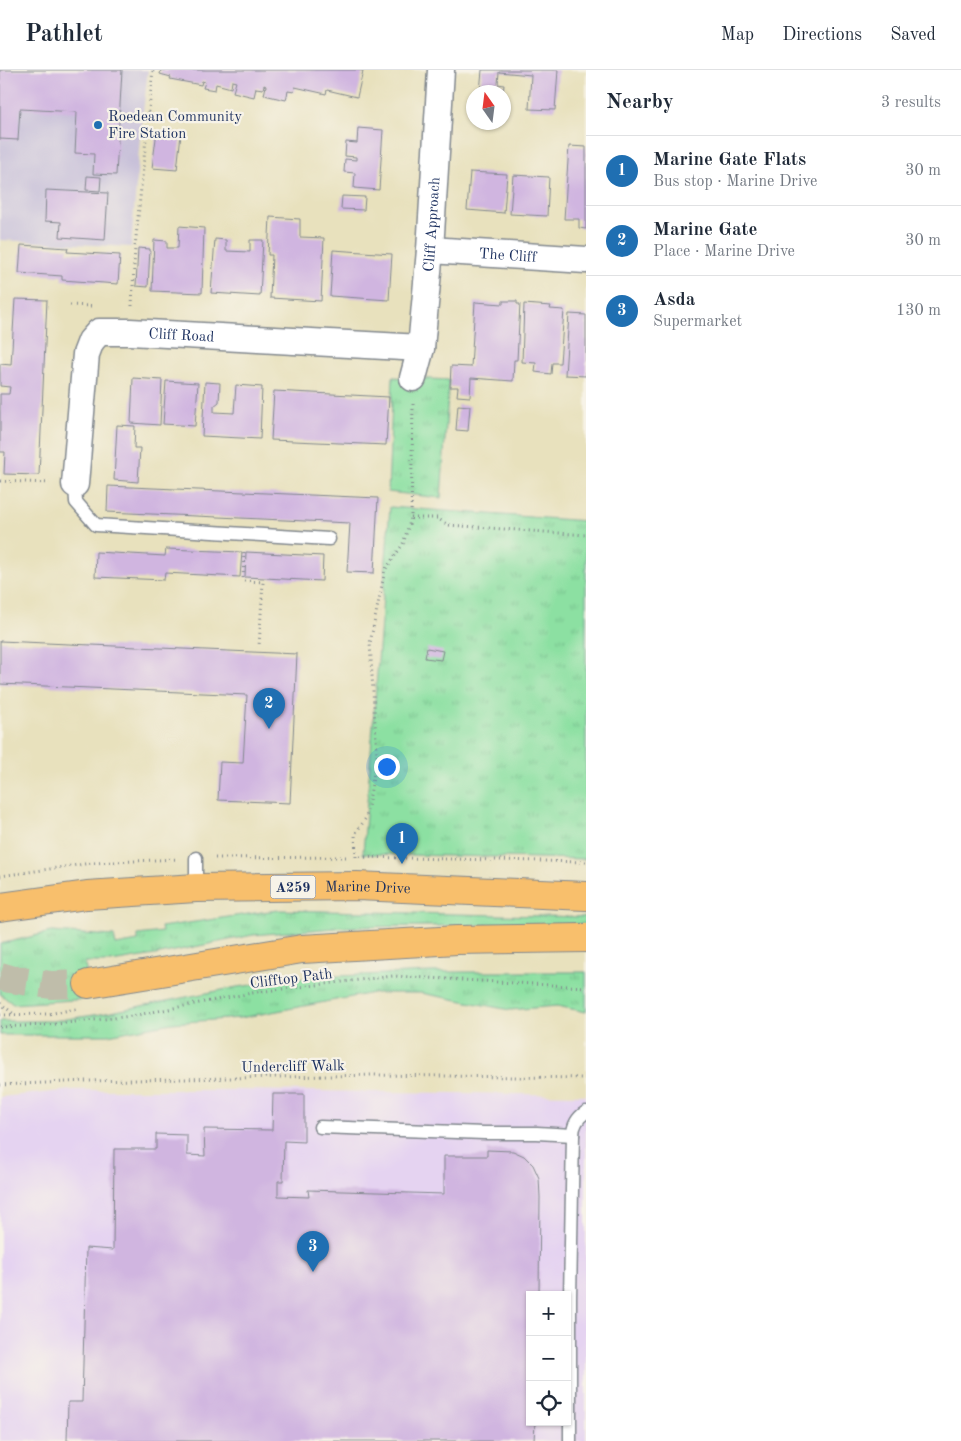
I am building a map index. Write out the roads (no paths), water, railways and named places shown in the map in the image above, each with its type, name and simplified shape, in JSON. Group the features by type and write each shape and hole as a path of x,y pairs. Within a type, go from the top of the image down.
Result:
{"main road":[{"name":"Marine Drive","path":"0,907 87,895 196,888 357,886 586,896"},
{"path":"88,984 302,949 457,940 586,938"}],"street":[{"name":"Cliff Approach","path":"414,378 421,348 430,250 440,70"},
{"name":"The Cliff","path":"430,250 586,260"},
{"name":"Cliff Road","path":"75,484 86,354 91,341 100,332 421,348"}],"lane":[{"path":"75,484 76,502 96,525 329,539"},
{"path":"196,858 196,888"},
{"path":"570,1441 573,1135 575,1124 580,1116 586,1112"},
{"path":"320,1127 484,1134 537,1133 573,1135"}],"tunnel":[{"path":"0,976 51,985 88,984"}],"place":[{"name":"Roedean Community Fire Station","path":"98,125"},
{"name":"Marine Gate","path":"269,729"},
{"name":"Marine Gate Flats","path":"402,864"},
{"name":"Asda","path":"313,1272"}]}
